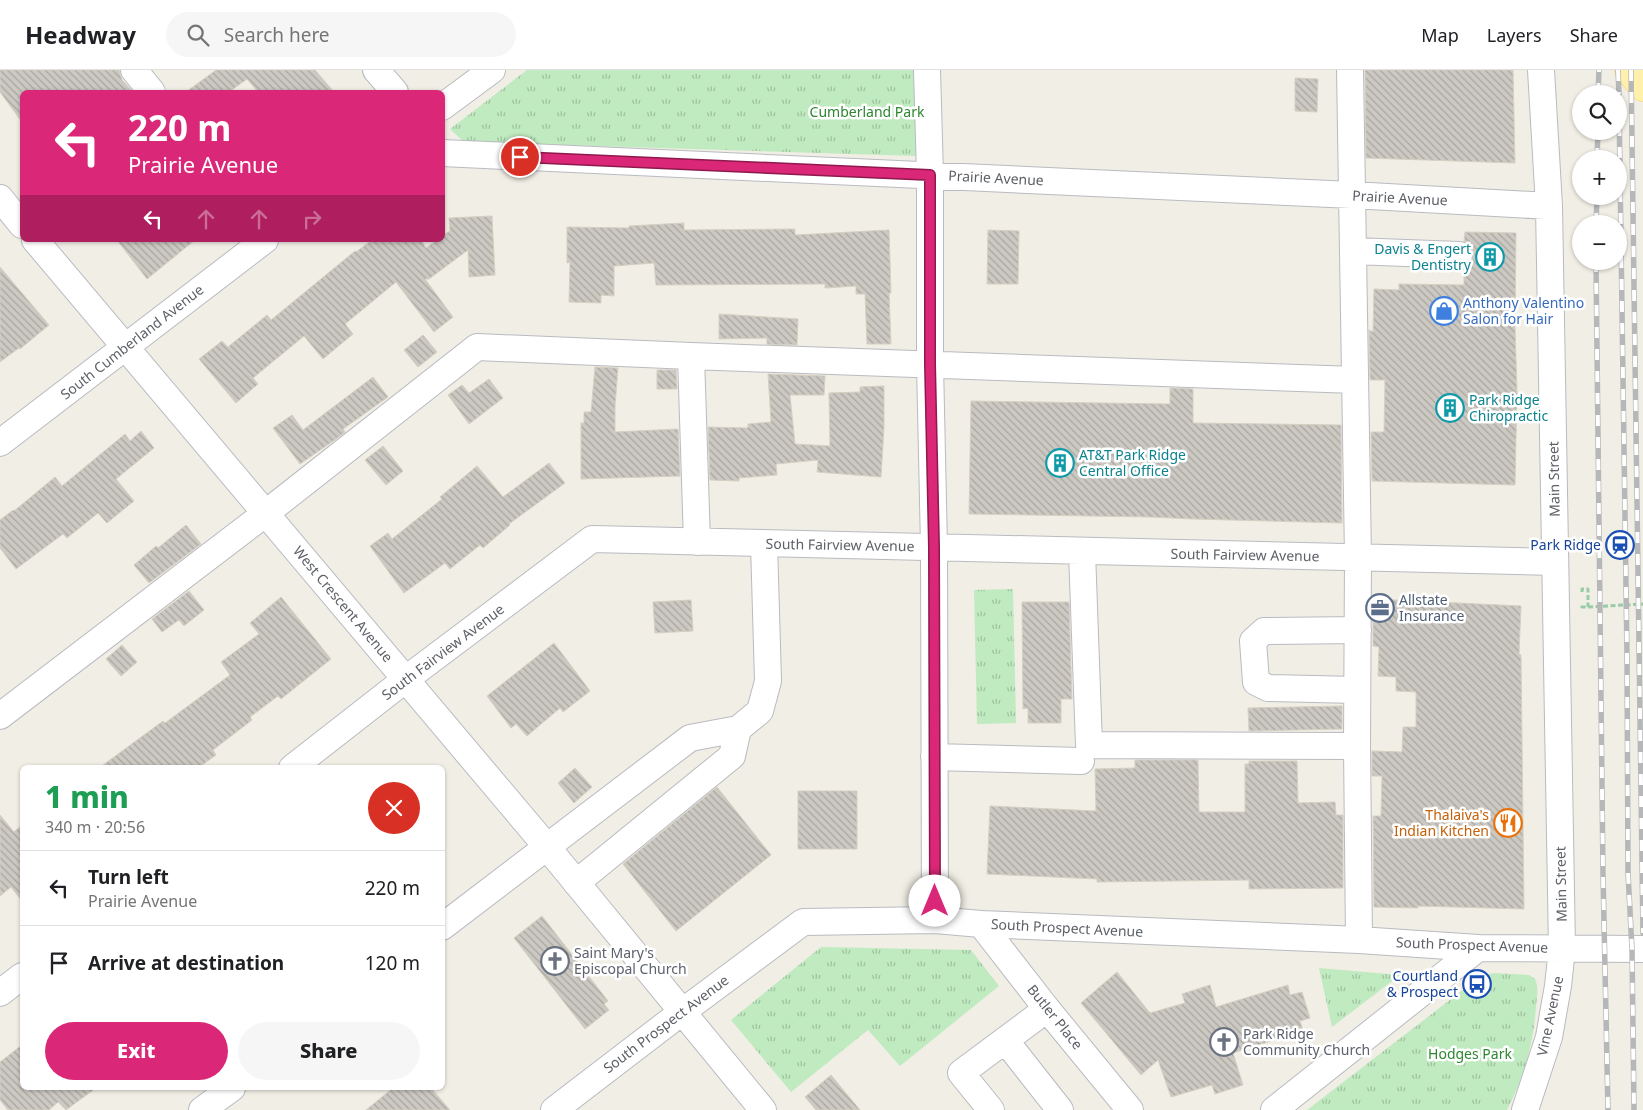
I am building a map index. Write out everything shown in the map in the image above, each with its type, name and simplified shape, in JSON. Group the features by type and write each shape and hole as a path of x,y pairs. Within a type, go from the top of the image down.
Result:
{"main road":[{"path":"1629,70 1643,87"}],"street":[{"path":"134,70 150,90"},
{"path":"376,70 393,90"},
{"path":"445,105 492,70"},
{"path":"927,70 934,547 935,920"},
{"path":"1350,70 1358,557 1359,940"},
{"name":"Main Street","path":"1541,70 1549,206 1562,949"},
{"name":"Prairie Avenue","path":"445,153 1352,195 1549,206"},
{"path":"0,198 20,223"},
{"name":"West Crescent Avenue","path":"37,242 547,847 763,1110"},
{"name":"South Cumberland Avenue","path":"0,443 262,242"},
{"path":"1353,251 1458,255"},
{"path":"0,716 266,513 477,347 1355,380"},
{"path":"691,356 697,542"},
{"name":"South Fairview Avenue","path":"296,765 406,679 592,540 1555,562"},
{"path":"445,925 690,738 738,729 760,711 768,681 764,543"},
{"path":"1082,552 1088,745 1357,746"},
{"path":"1357,690 1268,688 1256,682 1253,641 1264,631 1358,630"},
{"path":"576,883 732,756 738,729"},
{"path":"934,757 1081,761"},
{"name":"South Prospect Avenue","path":"554,1110 803,922 935,920 981,924 1359,940 1478,948 1643,949"},
{"name":"Butler Place","path":"981,924 1047,1009 1130,1110"},
{"path":"1274,1110 1478,948"},
{"name":"Vine Avenue","path":"1525,1110 1549,1037 1562,949"},
{"path":"0,993 20,978"},
{"path":"991,1110 961,1074 1047,1009"},
{"path":"1005,1040 1060,1110"},
{"path":"202,1110 229,1090"}],"path":[{"path":"1582,592 1582,589 1588,589 1588,607"},
{"path":"1582,606 1643,604"}],"green space":[{"name":"Cumberland Park","path":"527,70 915,70 917,156 464,142 450,129"},
{"path":"1013,589 1016,723 977,724 974,590"},
{"path":"821,947 971,950 999,986 900,1066 868,1030 791,1092 731,1020"},
{"path":"1319,968 1400,975 1332,1027"},
{"name":"Hodges Park","path":"1494,973 1529,975 1535,979 1537,989 1535,1019 1530,1046 1523,1072 1507,1110 1307,1110 1481,976"}],"building":[{"path":"0,70 119,70 122,80 131,90 20,90 20,119 0,92"},
{"path":"216,70 315,70 332,90 256,90 247,79 232,90 189,90"},
{"path":"1365,70 1513,70 1515,163 1366,158"},
{"path":"1295,78 1318,79 1317,112 1295,111"},
{"path":"492,216 495,275 469,277 468,250 429,279 425,279 453,317 434,332 396,282 345,324 353,334 323,359 304,336 253,378 258,384 236,403 199,359 222,341 228,347 267,315 271,320 355,251 369,242 422,242 426,248 434,242 445,242 445,234 450,231 449,218"},
{"path":"684,223 684,230 795,229 795,235 889,230 891,344 867,344 865,294 856,294 856,286 825,288 825,284 656,285 654,263 614,266 614,296 601,295 601,303 569,302 570,262 567,263 567,227 629,228 629,226"},
{"path":"988,230 1019,231 1018,284 987,284"},
{"path":"1465,232 1516,233 1515,328 1517,390 1515,485 1372,481 1371,432 1384,432 1385,380 1370,380 1369,330 1373,332 1374,289 1399,290 1399,284 1464,285 1464,269 1471,263 1474,255 1472,248 1464,241"},
{"path":"119,242 193,242 147,279"},
{"path":"0,267 49,325 20,349 0,362"},
{"path":"719,314 798,319 797,345 767,344 767,338 719,339"},
{"path":"423,335 437,352 418,367 404,350"},
{"path":"595,367 618,368 615,432 678,429 680,476 581,479 581,423 584,423 584,412 591,412"},
{"path":"657,370 676,370 677,389 657,389"},
{"path":"768,374 825,376 824,395 790,395 795,444 830,446 829,393 860,392 860,387 884,386 881,477 817,472 818,460 776,464 777,475 739,478 739,481 710,480 708,427 748,428 748,424 771,422"},
{"path":"373,377 388,397 343,429 345,432 336,439 300,464 273,428 292,415 303,430"},
{"path":"489,379 503,398 469,424 448,395 462,385 469,393"},
{"path":"1170,388 1193,389 1193,423 1341,425 1342,523 969,514 971,401 1170,404"},
{"path":"141,431 154,448 116,479 134,501 107,523 98,513 67,538 63,534 16,569 0,548 0,520 14,511 55,477 62,486 125,434 130,441"},
{"path":"383,446 403,471 386,485 365,460"},
{"path":"549,463 565,483 509,524 483,548 480,545 450,569 445,563 404,593 370,546 388,533 392,539 442,499 440,497 477,466 503,497"},
{"path":"186,525 201,544 149,583 134,565 156,546 158,548"},
{"path":"189,591 204,610 184,626 179,620 162,632 152,619"},
{"path":"281,597 331,659 281,699 278,696 250,717 252,720 213,750 216,755 202,765 103,765 163,721 165,723 230,675 221,662 259,634 250,623"},
{"path":"1373,599 1521,606 1519,654 1521,655 1524,909 1418,906 1418,908 1374,907 1373,816 1381,816 1382,776 1372,776 1372,751 1402,752 1403,727 1416,727 1416,692 1396,691 1396,677 1378,676 1379,647 1373,646"},
{"path":"691,600 693,631 655,633 653,602"},
{"path":"1022,602 1069,602 1072,699 1061,699 1061,723 1028,723 1028,708 1023,709"},
{"path":"554,643 590,691 563,712 560,708 527,736 516,724 511,728 487,696"},
{"path":"122,645 137,662 121,676 106,659"},
{"path":"1342,706 1342,729 1249,731 1248,708"},
{"path":"1135,760 1198,760 1199,812 1245,812 1245,764 1249,764 1249,761 1297,761 1298,803 1335,802 1336,815 1343,815 1343,888 1249,889 1249,880 1097,882 1097,879 987,874 990,806 1096,811 1095,769 1135,768"},
{"path":"575,768 592,787 574,803 558,783"},
{"path":"717,787 771,855 676,931 623,864"},
{"path":"798,791 857,791 857,849 798,849"},
{"path":"0,815 14,832 20,827 20,898 11,887 0,896"},
{"name":"Saint Mary's Episcopal Church","path":"542,916 608,1001 604,1004 609,1010 585,1029 514,938"},
{"path":"1117,972 1150,1013 1185,1003 1182,994 1210,985 1216,1007 1288,985 1290,995 1302,992 1310,1018 1300,1021 1303,1031 1233,1053 1243,1085 1215,1094 1212,1085 1171,1097 1158,1060 1141,1075 1081,1003"},
{"path":"20,1047 20,1090 93,1090 66,1110 58,1102 49,1110 8,1110 0,1100 0,1062"},
{"path":"831,1075 860,1110 816,1110 805,1097"},
{"path":"391,1090 433,1090 450,1110 366,1110"}],"railway":[{"path":"1598,85 1599,70"},
{"path":"1618,70 1619,85"},
{"path":"1631,70 1643,933"},
{"path":"1597,150 1598,140"},
{"path":"1620,140 1627,655 1628,873 1632,949 1634,1110"},
{"path":"1596,215 1597,205"},
{"path":"1596,270 1603,874 1608,1110"}],"place":[{"name":"Davis & Engert Dentistry","path":"1490,257"},
{"name":"Anthony Valentino Salon for Hair","path":"1444,311"},
{"name":"Park Ridge Chiropractic","path":"1450,408"},
{"name":"AT&T Park Ridge Central Office","path":"1060,463"},
{"name":"Park Ridge","path":"1620,545"},
{"name":"Allstate Insurance","path":"1380,608"},
{"name":"Thalaiva's Indian Kitchen","path":"1508,823"},
{"name":"Saint Mary's Episcopal Church","path":"555,961"},
{"name":"Courtland & Prospect","path":"1477,984"},
{"name":"Park Ridge Community Church","path":"1224,1042"}],"route":[{"path":"520,157 930,175 935,901"}]}
